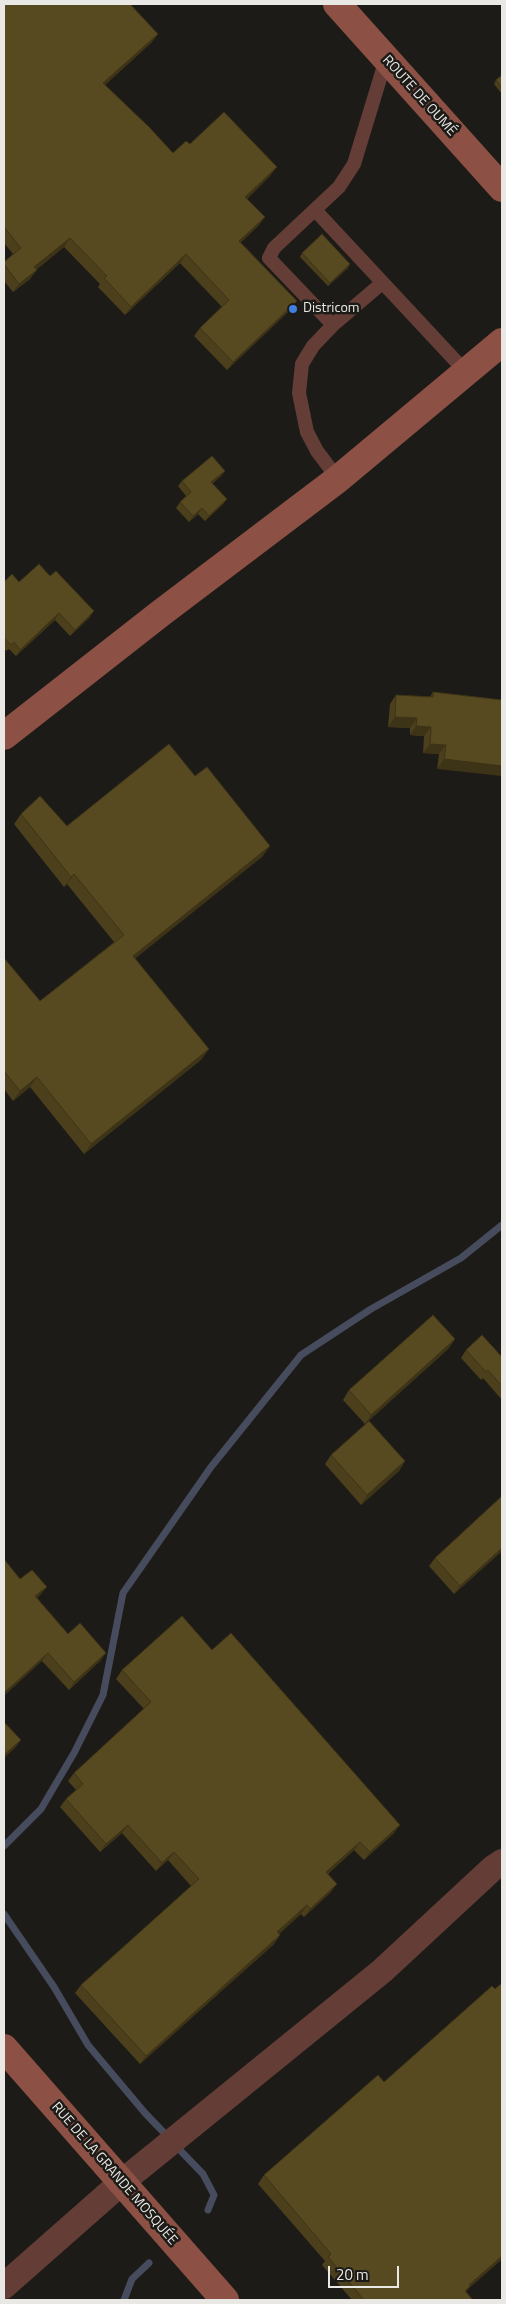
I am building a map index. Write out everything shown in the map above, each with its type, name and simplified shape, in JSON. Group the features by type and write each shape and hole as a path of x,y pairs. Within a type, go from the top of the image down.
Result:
{"main road":[{"name":"ROUTE DE OUMÉ","path":"337,4 502,188"},
{"path":"4,736 161,613 338,480 502,342"},
{"name":"RUE DE LA GRANDE MOSQUÉE","path":"4,2048 224,2300"}],"street":[{"path":"4,2286 122,2182 382,1971 499,1870"}],"lane":[{"path":"333,325 269,258 274,248 339,187 354,164 386,59"},
{"path":"315,210 466,372"},
{"path":"338,480 317,451 308,432 299,393 302,364 313,346 333,325 382,283"}],"building":[{"path":"4,4 130,4 158,34 103,83 173,153 186,141 190,144 224,112 277,167 245,197 265,217 239,241 297,301 233,362 200,328 229,300 186,254 131,307 104,278 107,276 70,238 34,267 37,270 19,284 4,264 21,248 4,227"},
{"path":"502,75 502,88 496,80"},
{"path":"322,234 350,264 330,283 302,253"},
{"path":"212,456 225,471 211,482 227,499 209,516 202,508 193,516 180,502 191,492 182,481"},
{"path":"39,564 50,576 56,571 94,611 75,630 59,613 20,650 14,642 11,645 4,638 4,582 12,574 19,582"},
{"path":"433,692 502,700 502,766 444,759 446,745 430,744 431,727 416,726 417,718 395,717 396,695 433,697"},
{"path":"169,744 195,776 207,767 270,846 133,956 209,1049 91,1144 37,1077 20,1091 4,1071 4,958 40,1001 124,935 74,874 71,877 21,814 40,796 67,826"},
{"path":"433,1315 455,1339 371,1415 349,1390"},
{"path":"482,1335 502,1357 502,1386 466,1350"},
{"path":"369,1421 405,1461 367,1495 331,1455"},
{"path":"502,1496 502,1548 460,1586 435,1558"},
{"path":"4,1559 20,1579 32,1570 47,1587 35,1596 68,1634 80,1623 106,1653 74,1682 48,1653 4,1693"},
{"path":"182,1616 212,1650 231,1633 400,1825 370,1852 360,1842 326,1872 337,1884 310,1909 307,1905 277,1932 280,1935 146,2056 81,1985 199,1879 174,1852 162,1863 128,1825 106,1844 66,1799 83,1784 74,1773 151,1702 122,1670"},
{"path":"4,1722 21,1740 4,1755"},
{"path":"502,1983 502,2256 469,2285 465,2291 473,2300 364,2300 328,2257 331,2254 264,2175 378,2075 384,2082 492,1986 495,1989"}],"waterway":[{"path":"4,1846 41,1809 74,1753 103,1695 123,1593 211,1467 301,1355 371,1309 461,1258 502,1225"},
{"path":"4,1914 54,1987 88,2045 145,2113 169,2138"},
{"path":"176,2146 203,2174 214,2195 208,2210"},
{"path":"124,2300 132,2279 149,2263"}],"place":[{"name":"Districom","path":"293,309"}]}
